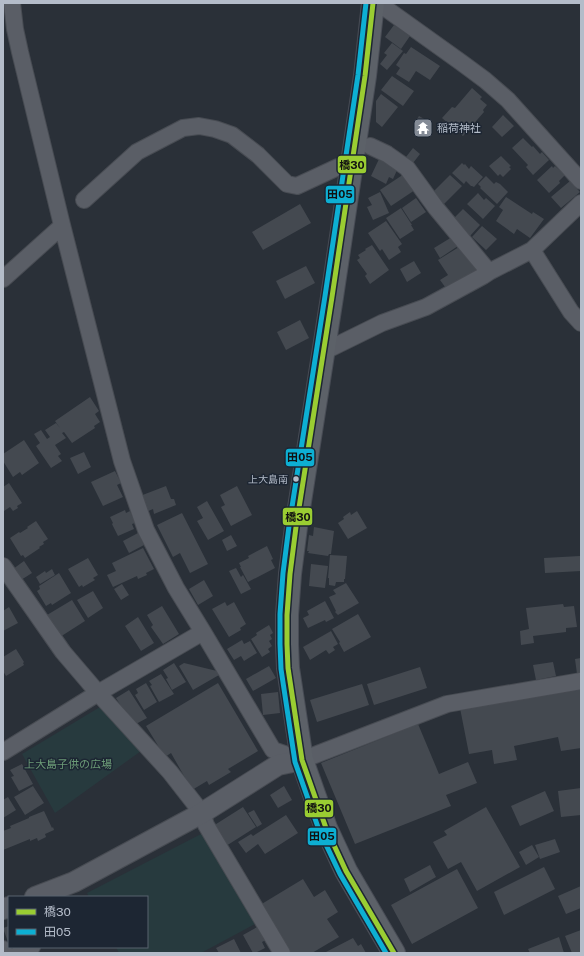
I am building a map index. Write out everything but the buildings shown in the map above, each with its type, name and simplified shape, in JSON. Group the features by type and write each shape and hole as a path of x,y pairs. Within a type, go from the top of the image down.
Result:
{"main road":[{"path":"373,4 366,76 296,527 287,615 288,668 302,760 326,828 346,871 394,953"}],"street":[{"path":"12,3 15,29 20,52 62,226 122,461 146,530 176,588 272,750 302,760"},
{"path":"373,4 388,10 485,80 508,100 581,181"},
{"path":"84,200 137,152 182,128 199,126 215,129 232,135 258,155 287,184 297,186 338,168"},
{"path":"370,146 388,154 406,168 436,208 489,272"},
{"path":"323,352 382,323 426,307 532,250 581,202"},
{"path":"3,279 62,226"},
{"path":"532,250 571,312 581,323"},
{"path":"3,566 64,652 98,693 170,772 202,813 206,825 282,953"},
{"path":"3,752 98,693 203,632"},
{"path":"38,896 74,882 202,813 278,765 302,760 447,704 581,681"},
{"path":"19,953 30,948"},
{"path":"3,949 5,953"}],"green space":[{"name":"上大島子供の広場","path":"100,707 141,751 55,813 22,754"},
{"path":"203,833 255,924 201,953 119,953 116,948 148,948 148,896 88,896 87,893"}],"transit line":[{"name":"田05","path":"366,3 358,75 289,526 283,573 280,614 280,644 281,669 295,762 319,830 340,874 386,953"},
{"name":"橋30","path":"373,3 365,76 296,527 290,574 287,615 287,644 288,668 302,760 326,828 346,871 394,953"}],"place":[{"name":"稲荷神社","path":"423,128"},
{"name":"上大島南","path":"296,479"}]}
